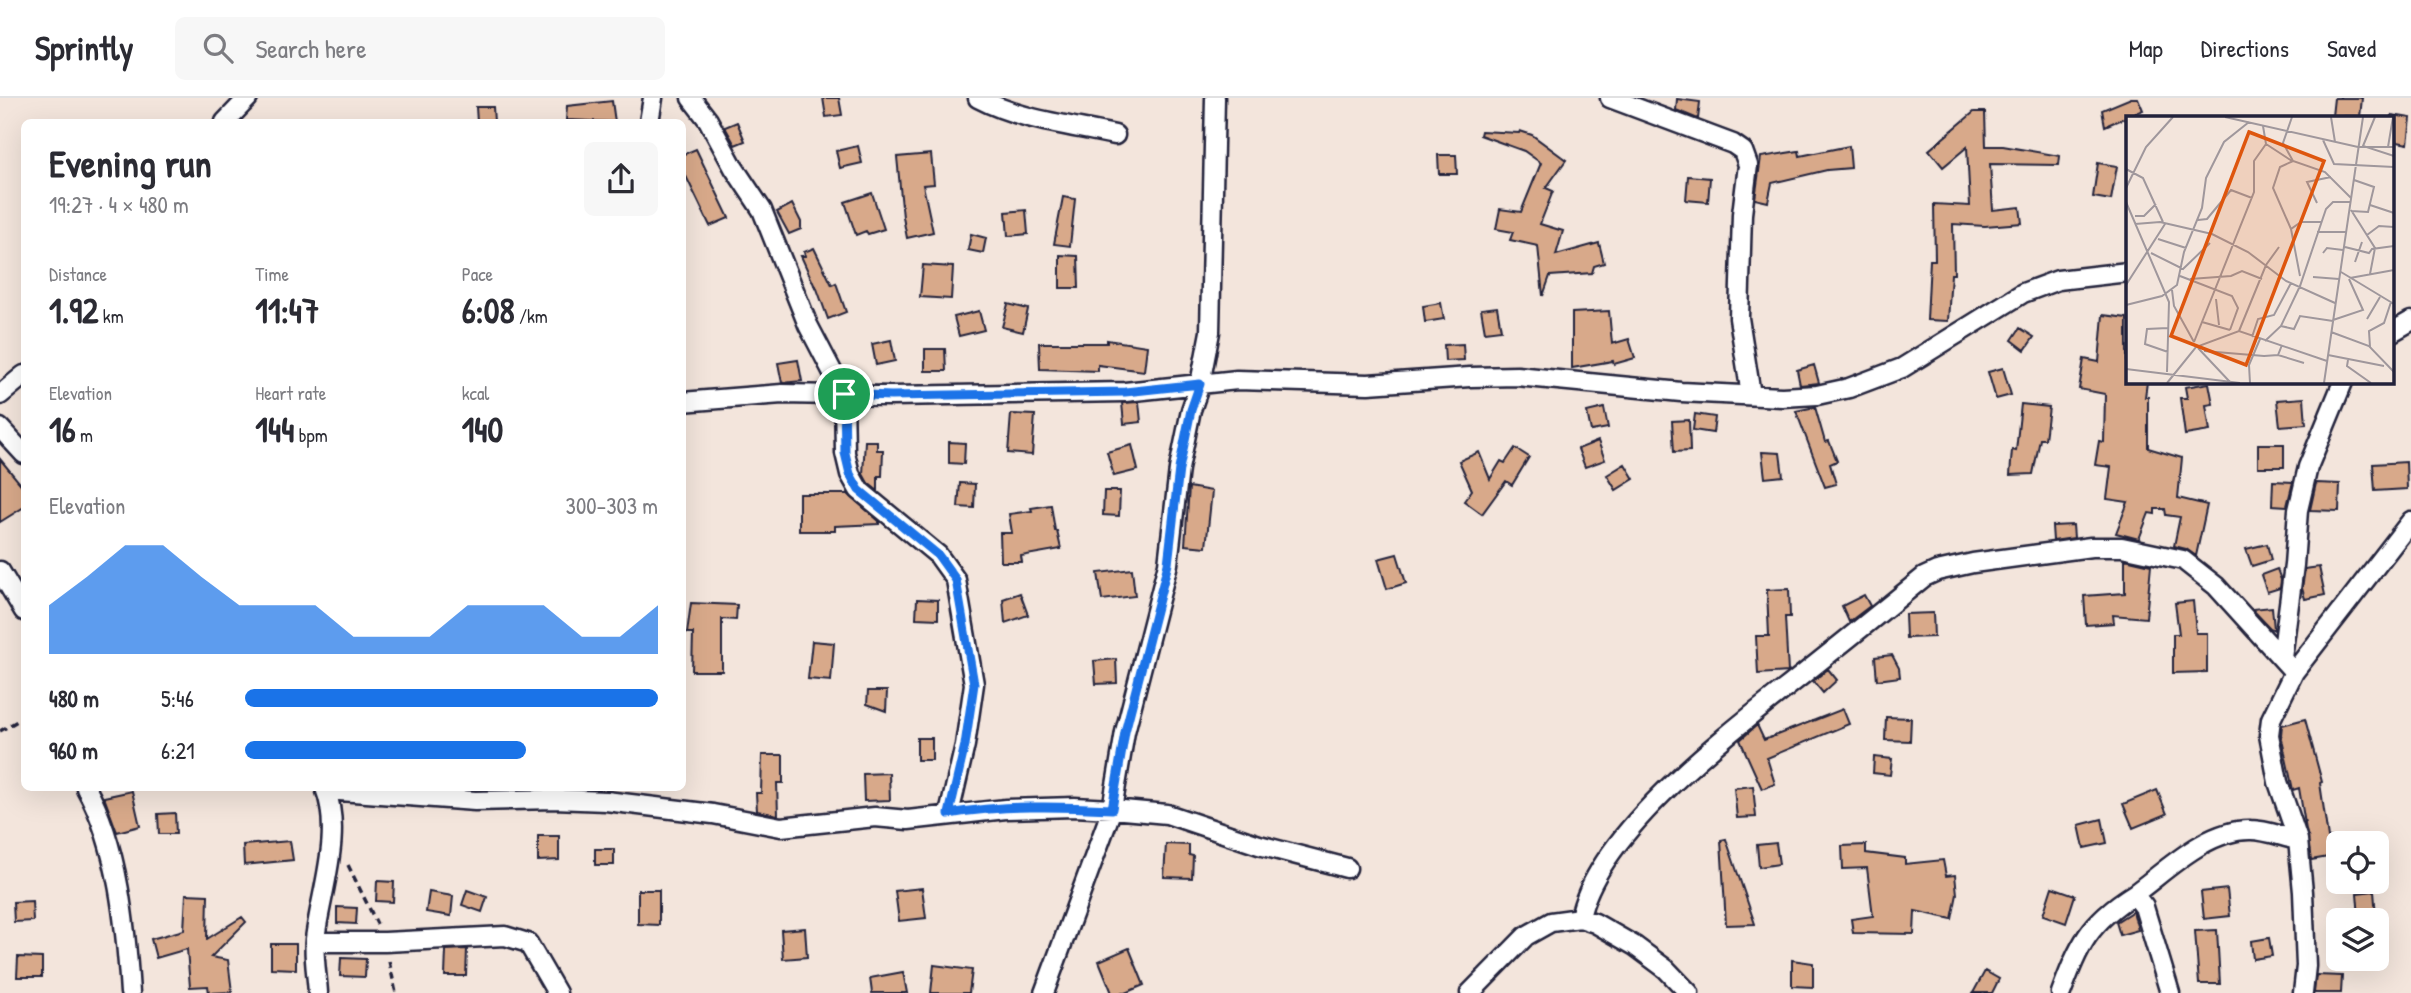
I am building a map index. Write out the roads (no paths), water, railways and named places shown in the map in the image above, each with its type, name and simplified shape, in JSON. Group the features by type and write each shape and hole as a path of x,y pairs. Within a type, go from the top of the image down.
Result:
{"street":[{"path":"228,119 248,98"},
{"path":"650,119 653,98"},
{"path":"691,98 708,120 734,168 762,210 808,325 844,394 845,453 850,474 859,490 938,555 956,580 974,684 965,745 949,814"},
{"path":"978,98 993,106 1034,118 1115,135"},
{"path":"1044,993 1112,809 1137,682 1168,564 1179,469 1210,332 1215,98"},
{"path":"1610,98 1733,144 1743,151 1748,165 1742,214 1739,318 1751,395"},
{"path":"686,402 751,396 1125,392 1237,380 1368,384 1517,376 1681,392 1782,397 1817,395 1871,381 1902,368 2023,293 2058,280 2126,272"},
{"path":"2394,331 2411,321"},
{"path":"0,395 21,378"},
{"path":"2282,658 2298,510 2308,467 2343,383"},
{"path":"0,428 21,451"},
{"path":"2303,993 2305,942 2298,840 2278,782 2269,734 2271,719 2294,672 2411,522"},
{"path":"1580,918 1593,881 1636,821 1668,789 1766,703 1924,577 1937,571 1973,563 2091,547 2122,547 2183,559 2216,586 2294,672"},
{"path":"0,571 21,606"},
{"path":"88,791 98,808 106,832 119,893 130,993"},
{"path":"318,993 315,942 330,847 331,821 326,791"},
{"path":"353,791 475,800 606,801 713,814 781,827 841,819 875,817 908,820 1006,809 1112,809 1167,814 1259,845 1347,868"},
{"path":"2061,993 2075,955 2088,933 2110,909 2188,853 2218,836 2250,830 2298,840"},
{"path":"2134,894 2144,907 2170,993"},
{"path":"1470,993 1527,936 1551,922 1580,918 1595,923 1635,946 1666,969 1689,993"},
{"path":"315,942 385,942 505,936 528,943 557,993"}]}
